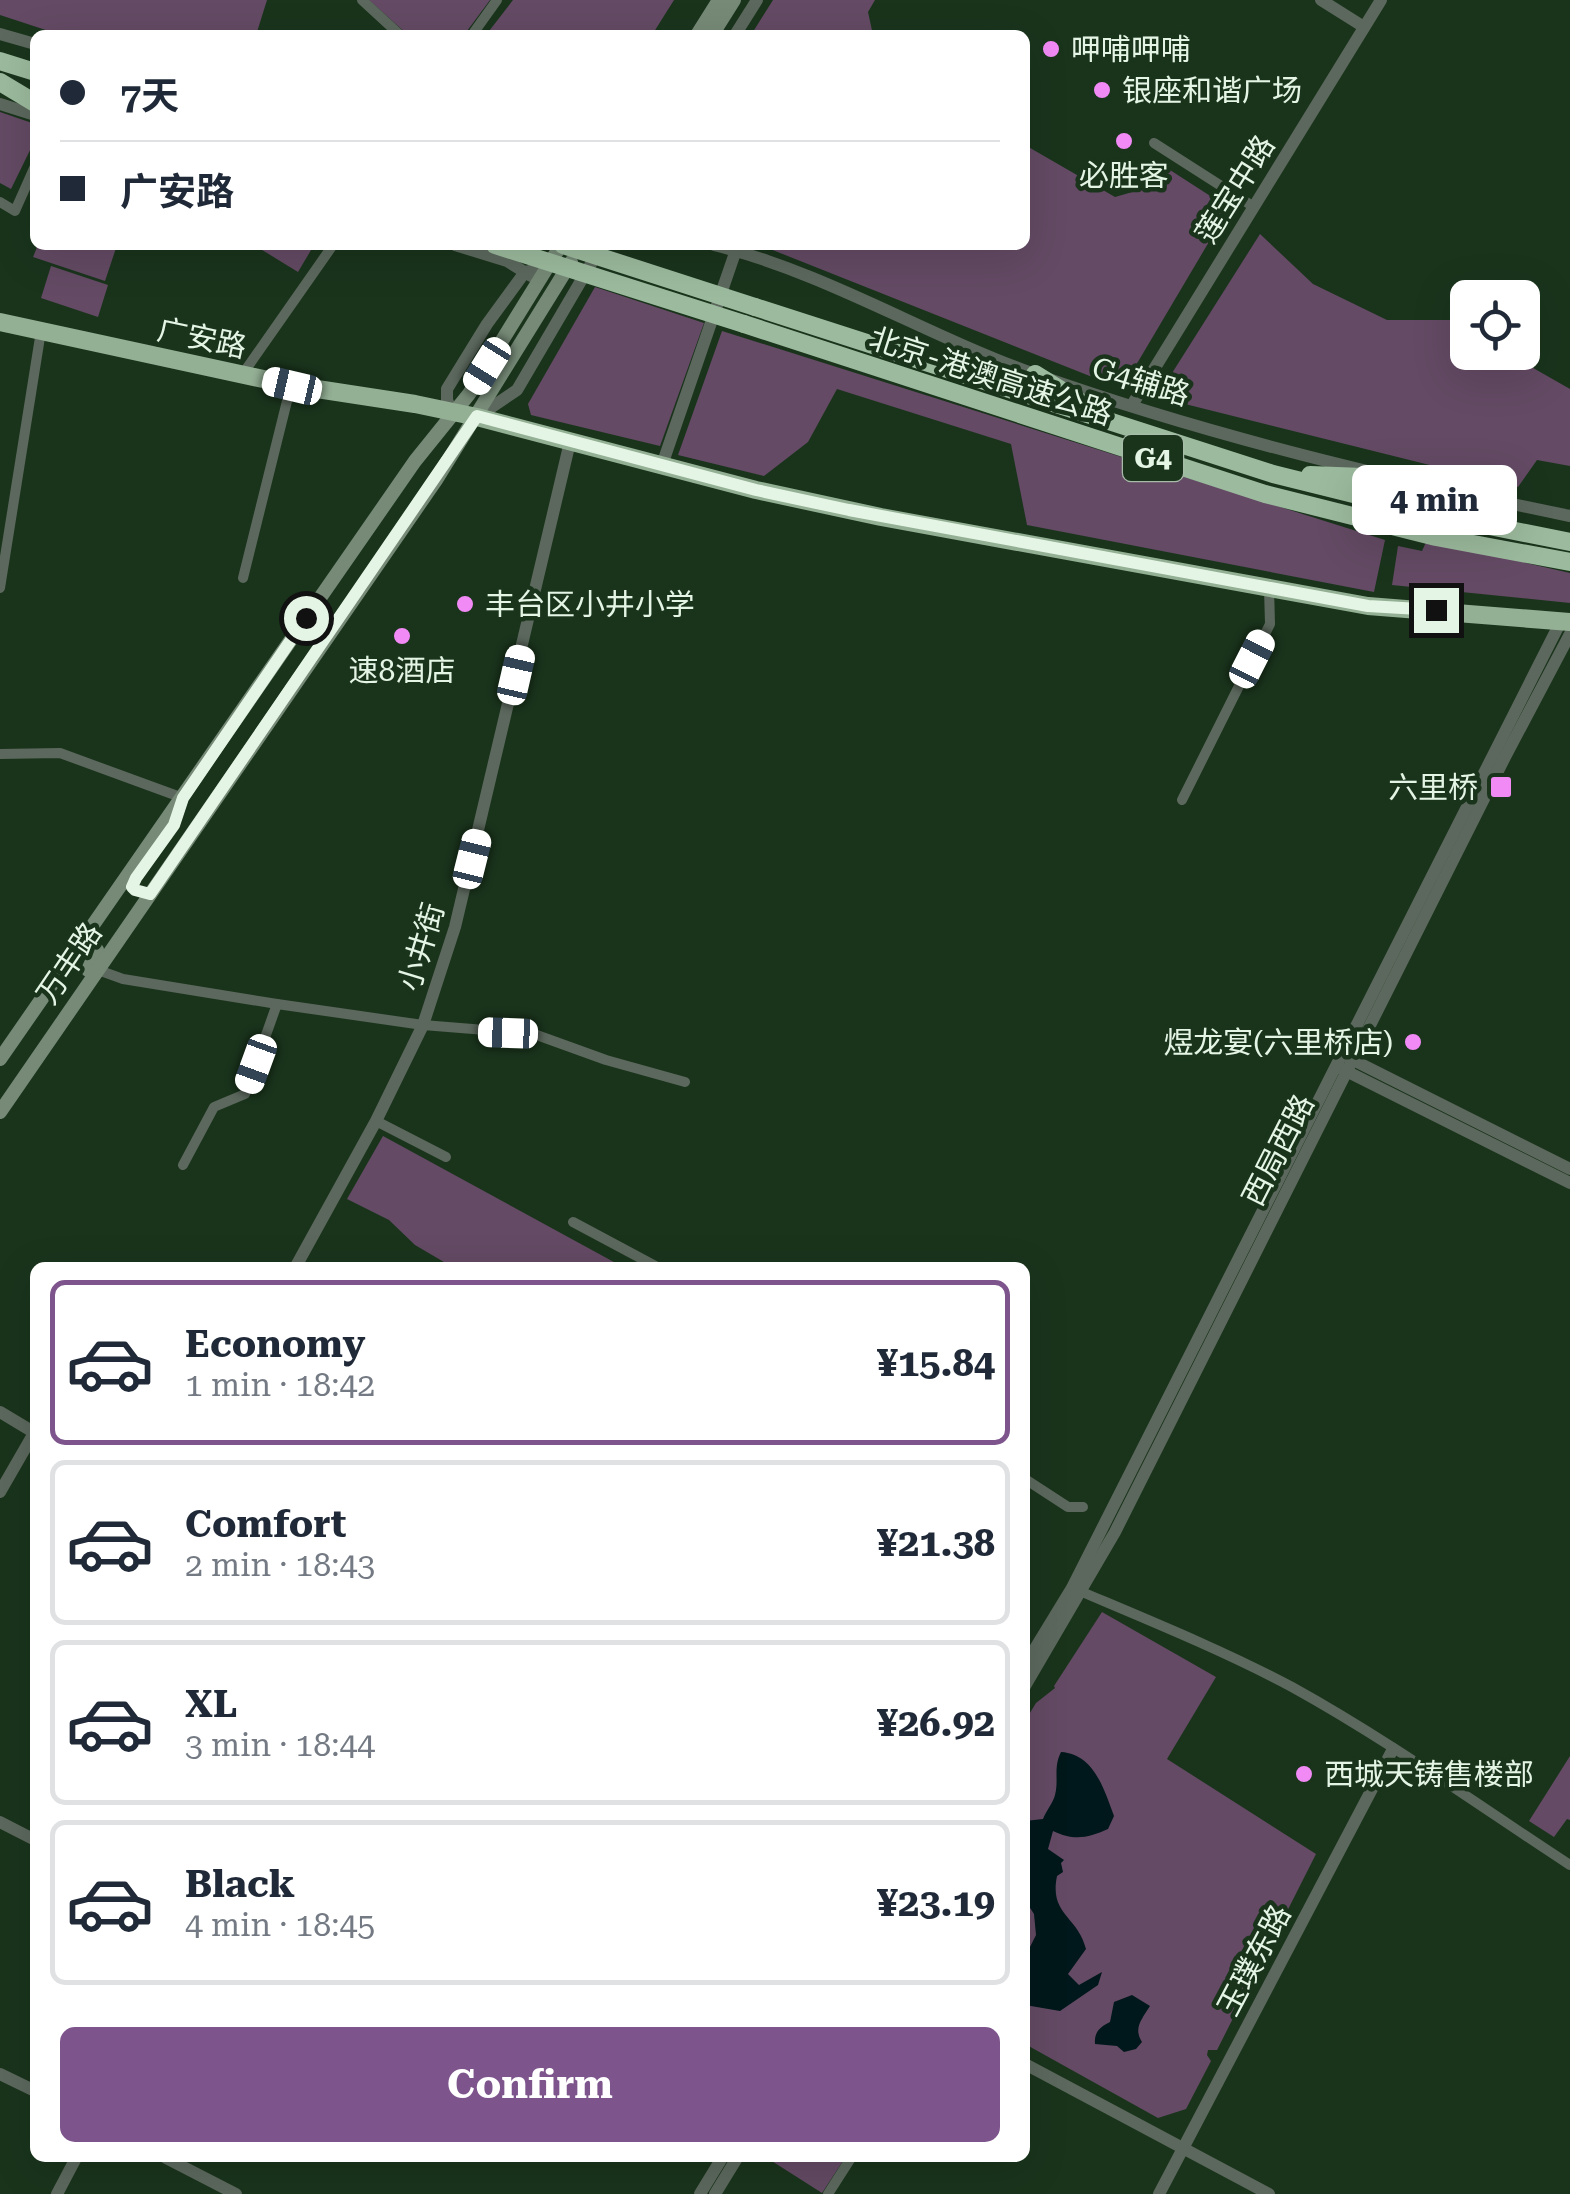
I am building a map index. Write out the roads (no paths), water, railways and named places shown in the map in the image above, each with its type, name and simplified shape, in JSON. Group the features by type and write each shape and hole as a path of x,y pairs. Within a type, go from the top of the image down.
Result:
{"highway":[{"path":"0,60 30,70"},
{"path":"0,81 30,90"},
{"path":"0,81 30,100"},
{"name":"北京-港澳高速公路","path":"511,250 1265,494 1436,537 1570,562"},
{"name":"G4","path":"577,250 1273,474 1450,518 1570,542"},
{"name":"广安路","path":"0,322 292,386 477,416"},
{"path":"1035,374 1119,426"},
{"path":"477,416 756,490 880,517 1368,606 1567,626"},
{"path":"1273,474 1390,478"}],"main road":[{"path":"700,30 719,0"},
{"path":"715,30 734,0"},
{"name":"万丰路","path":"0,1060 415,461 469,394 559,250"},
{"name":"万丰路","path":"0,1112 436,480 578,250"},
{"path":"415,461 426,463 436,480"},
{"path":"150,894 132,887 174,825 183,798"},
{"path":"44,1048 58,1014 96,959 98,950 92,944 79,944"}],"street":[{"path":"362,0 395,30"},
{"path":"476,30 497,0"},
{"path":"738,30 757,0"},
{"path":"1322,0 1364,27"},
{"name":"莲宝中路","path":"1132,405 1381,0"},
{"path":"0,34 30,43"},
{"path":"0,104 30,113"},
{"path":"1154,143 1254,206"},
{"path":"0,202 15,211 30,177"},
{"path":"242,375 330,250"},
{"path":"472,250 507,261 540,281"},
{"path":"507,261 518,250"},
{"path":"477,416 517,390 599,250"},
{"path":"662,465 736,250"},
{"name":"G4辅路","path":"736,250 775,262 1035,374 1132,405 1390,478 1570,516"},
{"path":"452,412 448,388 486,324 525,272 548,266"},
{"path":"0,588 41,331"},
{"path":"243,578 292,386"},
{"name":"小井街","path":"298,1262 376,1121 422,1025 455,927 570,442"},
{"path":"1182,800 1270,624 1269,588"},
{"name":"西局西路","path":"1030,1657 1072,1588 1567,626"},
{"path":"0,754 60,753 183,798"},
{"path":"98,970 123,979 277,1004 422,1025 534,1034 685,1082"},
{"path":"183,1165 214,1106 245,1094 277,1004"},
{"path":"1343,1062 1570,1169"},
{"path":"1343,1062 1570,1184"},
{"name":"西局西路","path":"1030,1678 1082,1592 1343,1062"},
{"path":"376,1121 446,1156"},
{"path":"573,1222 648,1262"},
{"path":"0,1412 30,1431"},
{"path":"0,1492 30,1440"},
{"path":"1030,1482 1068,1507 1083,1508"},
{"path":"1082,1592 1291,1687 1570,1866"},
{"name":"玉璞东路","path":"1159,2194 1393,1749"},
{"path":"0,1822 30,1837"},
{"path":"1030,2067 1268,2194"},
{"path":"0,2074 30,2089"},
{"path":"57,2194 74,2162"},
{"path":"174,2162 236,2194"},
{"path":"700,2194 720,2162"},
{"path":"714,2194 734,2162"},
{"path":"828,2194 848,2162"}],"water":[{"path":"1061,1752 1090,1766 1102,1784 1114,1816 1108,1829 1087,1836 1053,1831 1048,1849 1064,1860 1063,1872 1057,1876 1057,1899 1086,1949 1068,1974 1079,1985 1102,1972 1098,1985 1060,2011 1030,2006 1030,1947 1036,1935 1030,1908 1030,1820 1043,1819 1053,1801"},
{"path":"1132,1995 1150,2006 1138,2028 1142,2042 1136,2049 1124,2052 1117,2046 1095,2044 1098,2030 1110,2022 1114,2002"}],"place":[{"name":"呷哺呷哺","path":"1051,49"},
{"name":"银座和谐广场","path":"1102,90"},
{"name":"必胜客","path":"1124,141"},
{"name":"丰台区小井小学","path":"465,604"},
{"name":"速8酒店","path":"402,636"},
{"name":"六里桥","path":"1501,787"},
{"name":"煜龙宴(六里桥店)","path":"1413,1042"},
{"name":"西城天铸售楼部","path":"1304,1774"}]}
